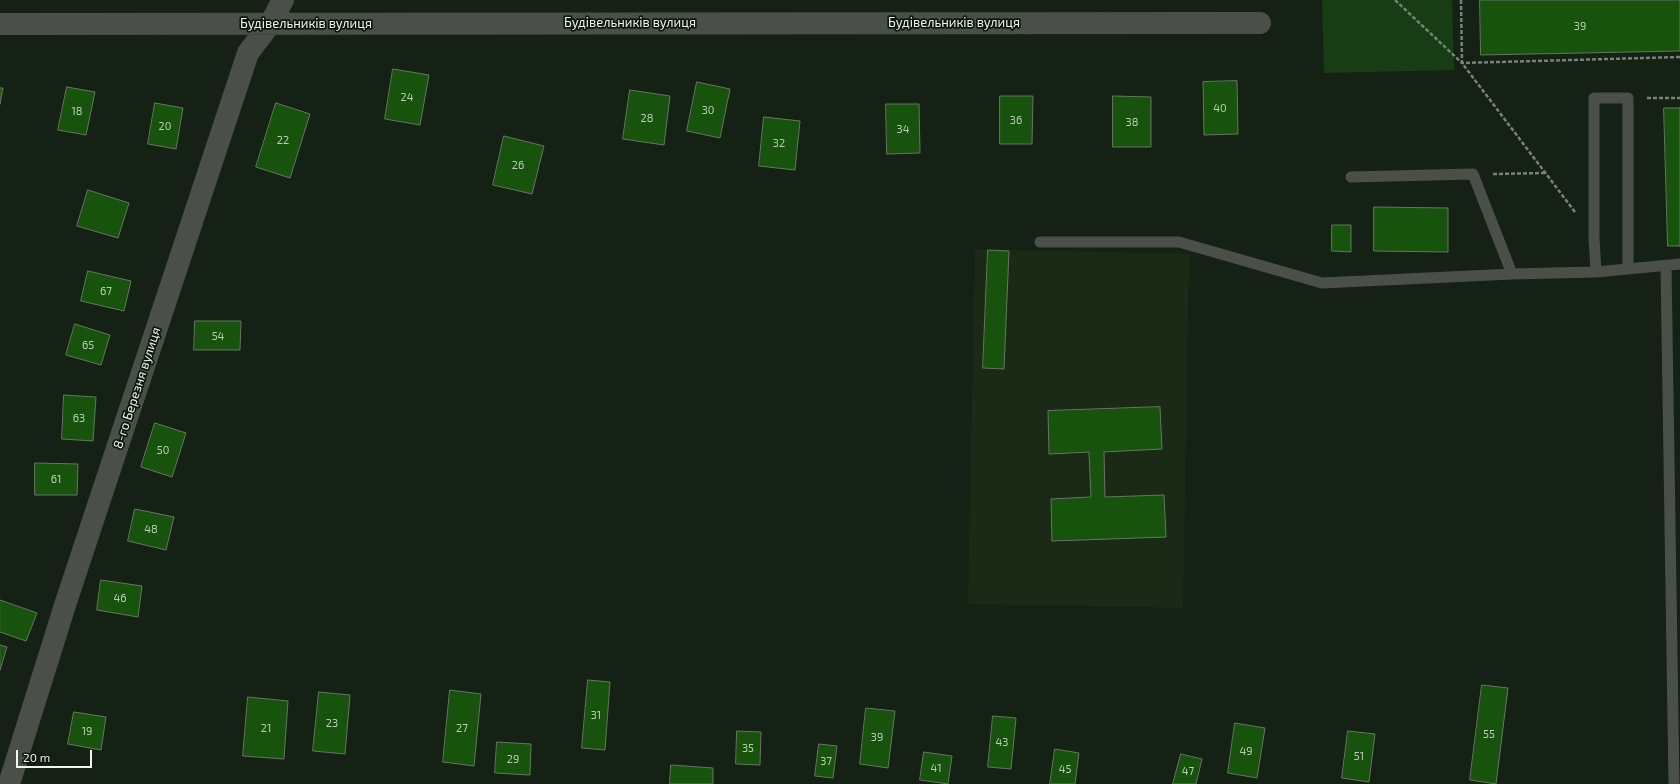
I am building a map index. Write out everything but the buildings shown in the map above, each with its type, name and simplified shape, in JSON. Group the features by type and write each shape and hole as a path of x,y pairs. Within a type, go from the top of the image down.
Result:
{"street":[{"name":"8-го Березня вулиця","path":"9,784 66,602 248,54 270,24 283,0"},
{"name":"Будівельників вулиця","path":"0,24 1260,23"}],"lane":[{"path":"1596,272 1594,238 1594,98 1628,98 1628,269"},
{"path":"1351,176 1473,174 1512,274"},
{"path":"1040,242 1180,242 1322,283 1512,274 1596,272 1680,264"},
{"path":"1666,265 1674,784"}],"path":[{"path":"1395,0 1462,63 1594,238"},
{"path":"1461,0 1462,63"},
{"path":"1462,63 1680,57"},
{"path":"1628,98 1680,98"},
{"path":"1473,174 1546,173"}],"shaded area":[{"path":"975,249 1189,254 1183,608 968,604"}],"green space":[{"path":"1322,0 1452,0 1454,70 1324,73"}]}
